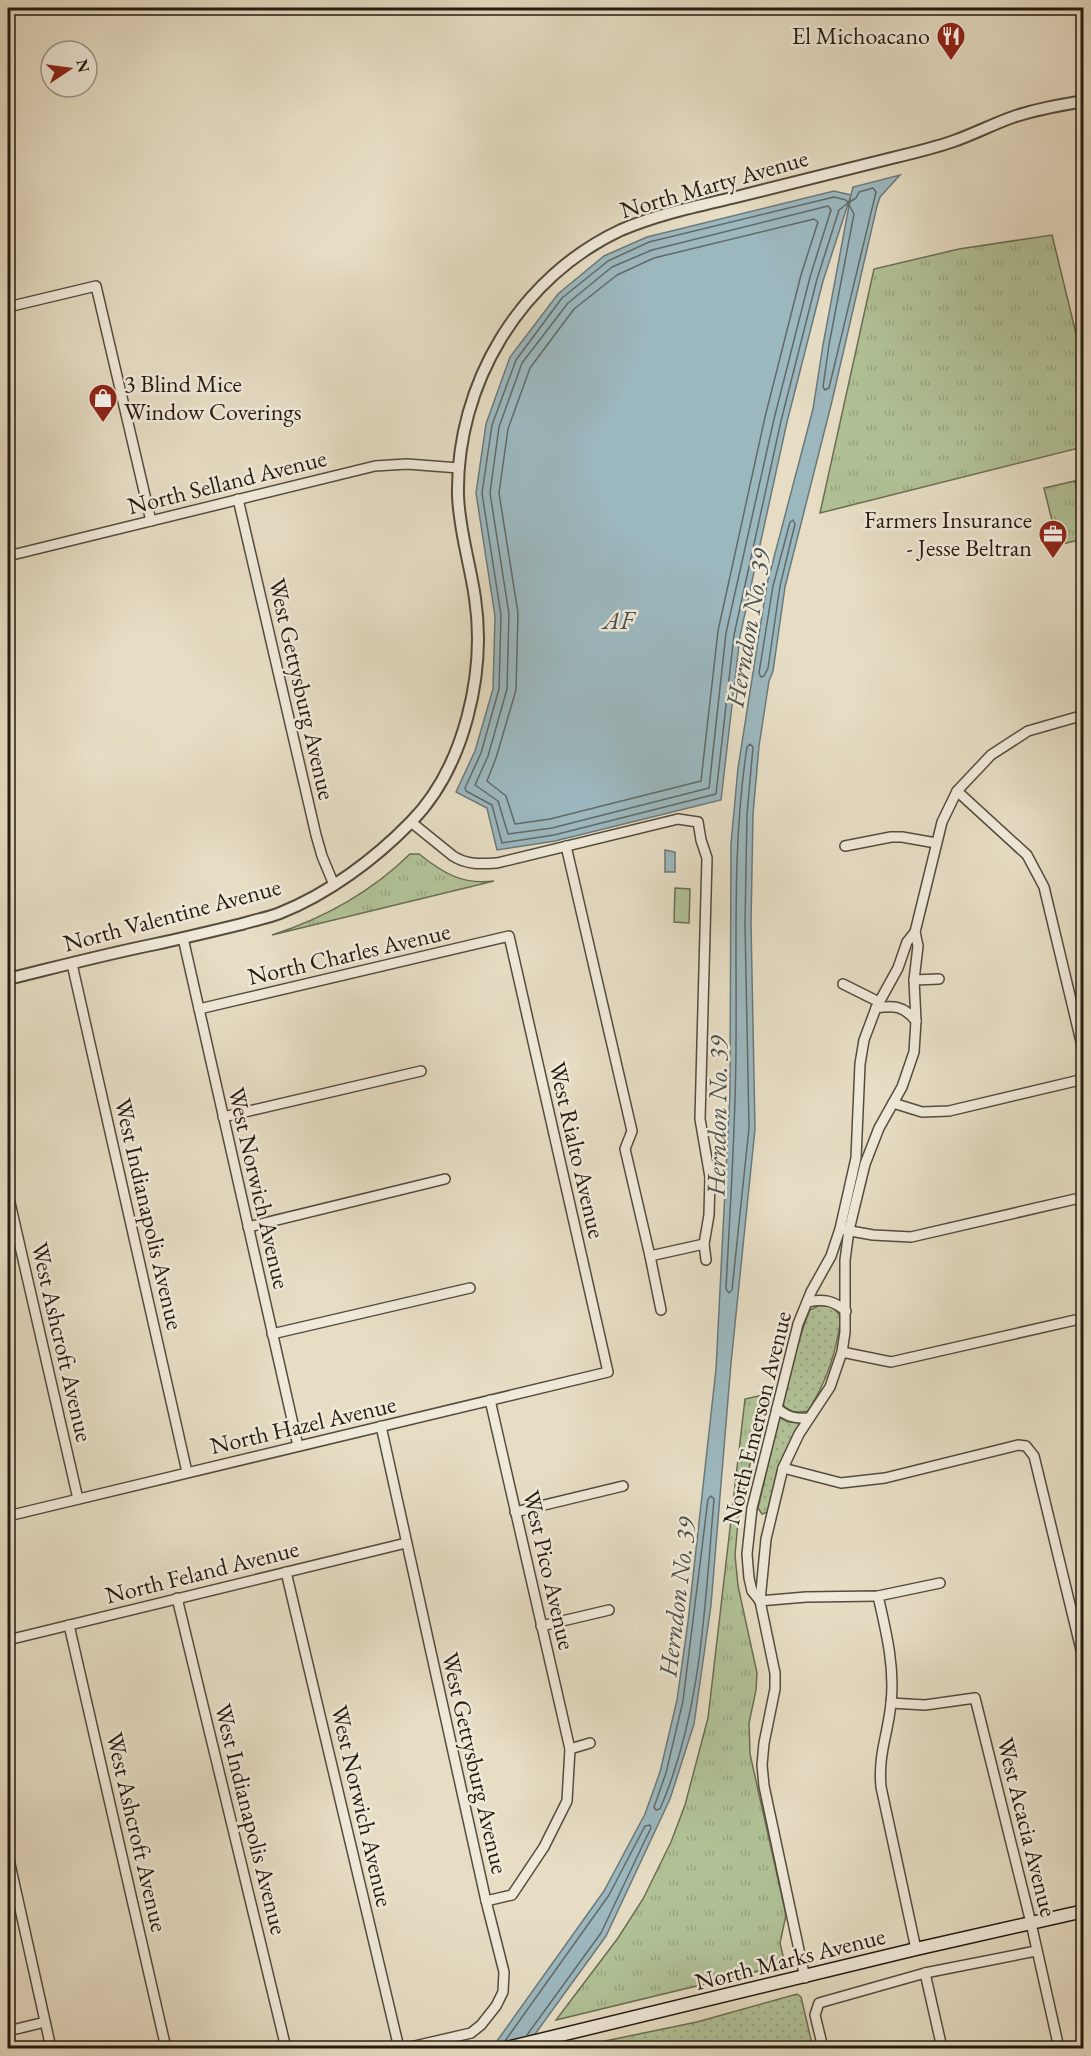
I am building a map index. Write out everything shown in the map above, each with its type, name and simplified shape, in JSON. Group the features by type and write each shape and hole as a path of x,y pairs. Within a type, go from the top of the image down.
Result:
{"main road":[{"name":"North Marks Avenue","path":"507,2049 530,2046 916,1949 1083,1911"}],"street":[{"name":"North Marty Avenue","path":"411,822 440,781 453,756 465,723 474,685 477,662 477,621 459,519 459,468 462,440 476,388 494,348 518,313 547,282 579,255 621,231 667,214 934,148 1030,112 1083,101"},
{"path":"8,307 96,286 151,521"},
{"name":"North Selland Avenue","path":"8,556 375,466 407,464 459,468"},
{"name":"West Gettysburg Avenue","path":"237,499 316,835 334,885"},
{"path":"1083,715 1028,731 991,755 957,791 1027,855 1044,886 1083,1054"},
{"name":"North Emerson Avenue","path":"760,1601 752,1591 749,1578 747,1554 752,1508 793,1341 807,1302 845,1230 872,1142 909,1069 914,1052 916,1021 914,980 918,946 915,932 942,822 957,791"},
{"path":"411,822 453,856 477,864 496,862 678,819 698,822 706,858 700,1119 710,1178 709,1215 704,1245 706,1260"},
{"name":"North Valentine Avenue","path":"8,979 279,914 348,878 411,822"},
{"path":"845,846 891,837 936,843"},
{"path":"566,846 633,1131 625,1149 661,1310"},
{"name":"North Emerson Avenue","path":"805,1977 764,1786 762,1765 764,1743 774,1702 775,1673 760,1601 766,1539 783,1468 799,1434 830,1387 842,1352 846,1311 845,1230 856,1158 860,1064 864,1040 877,1005 898,968 907,942 915,932"},
{"name":"North Charles Avenue","path":"199,1009 509,936"},
{"name":"West Rialto Avenue","path":"509,936 608,1372"},
{"name":"West Norwich Avenue","path":"183,938 298,1446"},
{"name":"West Indianapolis Avenue","path":"72,964 187,1472"},
{"path":"914,980 939,979"},
{"path":"843,984 877,1005 898,1006 906,1010 916,1021"},
{"path":"223,1117 421,1071"},
{"path":"893,1103 922,1112 949,1111 1083,1080"},
{"path":"248,1227 445,1179"},
{"name":"West Ashcroft Avenue","path":"8,1194 78,1499"},
{"path":"845,1230 884,1236 912,1237 1083,1197"},
{"path":"650,1256 704,1245"},
{"path":"272,1334 470,1288"},
{"path":"807,1302 828,1300 837,1303 846,1311"},
{"path":"842,1352 891,1362 1083,1318"},
{"name":"North Hazel Avenue","path":"8,1516 608,1372"},
{"name":"West Pico Avenue","path":"486,1901 512,1895 544,1847 567,1801 570,1749 490,1400"},
{"path":"777,1408 791,1418 809,1418"},
{"name":"West Gettysburg Avenue","path":"381,1426 486,1901 504,1972 503,1992 496,2007 471,2033 406,2049"},
{"path":"783,1468 841,1482 885,1478 1018,1445 1026,1446 1034,1456 1083,1662"},
{"path":"515,1512 623,1486"},
{"name":"North Feland Avenue","path":"8,1640 406,1543"},
{"name":"West Norwich Avenue","path":"286,1572 399,2049"},
{"path":"760,1601 806,1597 878,1596 940,1583"},
{"path":"878,1596 888,1638 891,1667 891,1703 880,1760 881,1787 916,1949"},
{"name":"West Indianapolis Avenue","path":"177,1598 286,2049"},
{"path":"541,1626 609,1610"},
{"path":"1073,1618 1083,1615"},
{"name":"West Ashcroft Avenue","path":"69,1624 166,2049"},
{"name":"West Acacia Avenue","path":"891,1703 933,1705 975,1698 1059,2049"},
{"path":"570,1749 590,1743"},
{"path":"8,1856 12,1900 51,2049"},
{"name":"North Marks Avenue","path":"823,2049 815,2015 819,2003 925,1973 1036,1951"},
{"path":"925,1973 942,2049"},
{"path":"8,2031 45,2022"}],"green space":[{"path":"1052,235 1080,350 1083,350 1083,447 820,513 874,269 959,249"},
{"path":"1075,481 1083,514 1083,539 1058,545 1044,488"},
{"path":"410,854 419,854 436,867 463,879 494,881 272,935 310,921 346,903 379,881"},
{"path":"675,888 690,889 689,923 674,922"},
{"path":"820,1305 832,1308 841,1318 836,1343 830,1366 815,1400 808,1411 794,1412 783,1405 791,1369 810,1310"},
{"path":"767,1394 739,1510 735,1555 738,1586 757,1673 749,1723 750,1754 786,1915 780,1943 784,1960 779,1966 556,2020 618,1938 643,1899 671,1842 685,1805 708,1718 745,1399"},
{"path":"779,1417 788,1422 800,1423 780,1467 768,1512 762,1514 758,1508"},
{"path":"797,1994 801,1997 813,2048 571,2048 697,2022"}],"water":[{"path":"900,175 880,197 877,206 832,401 785,587 759,746 753,814 751,923 755,1129 731,1363 711,1605 694,1724 670,1799 606,1936 525,2048 492,2048 604,1891 645,1814 660,1772 677,1700 716,1369 730,1092 731,844 738,768 767,584 813,409 853,187"},
{"name":"AF","path":"834,191 851,195 823,281 787,422 740,636 721,800 555,841 497,850 487,808 456,792 475,751 493,689 495,616 476,493 486,424 510,357 558,294 604,256 647,237"},
{"path":"665,850 675,852 675,872 665,872"}],"place":[{"name":"El Michoacano","path":"951,62"},
{"name":"3 Blind Mice Window Coverings","path":"103,424"},
{"name":"Farmers Insurance - Jesse Beltran","path":"1053,560"}],"water label":[{"name":"Herndon No. 39","path":"748,628"},
{"name":"Herndon No. 39","path":"717,1116"},
{"name":"Herndon No. 39","path":"677,1597"}]}
